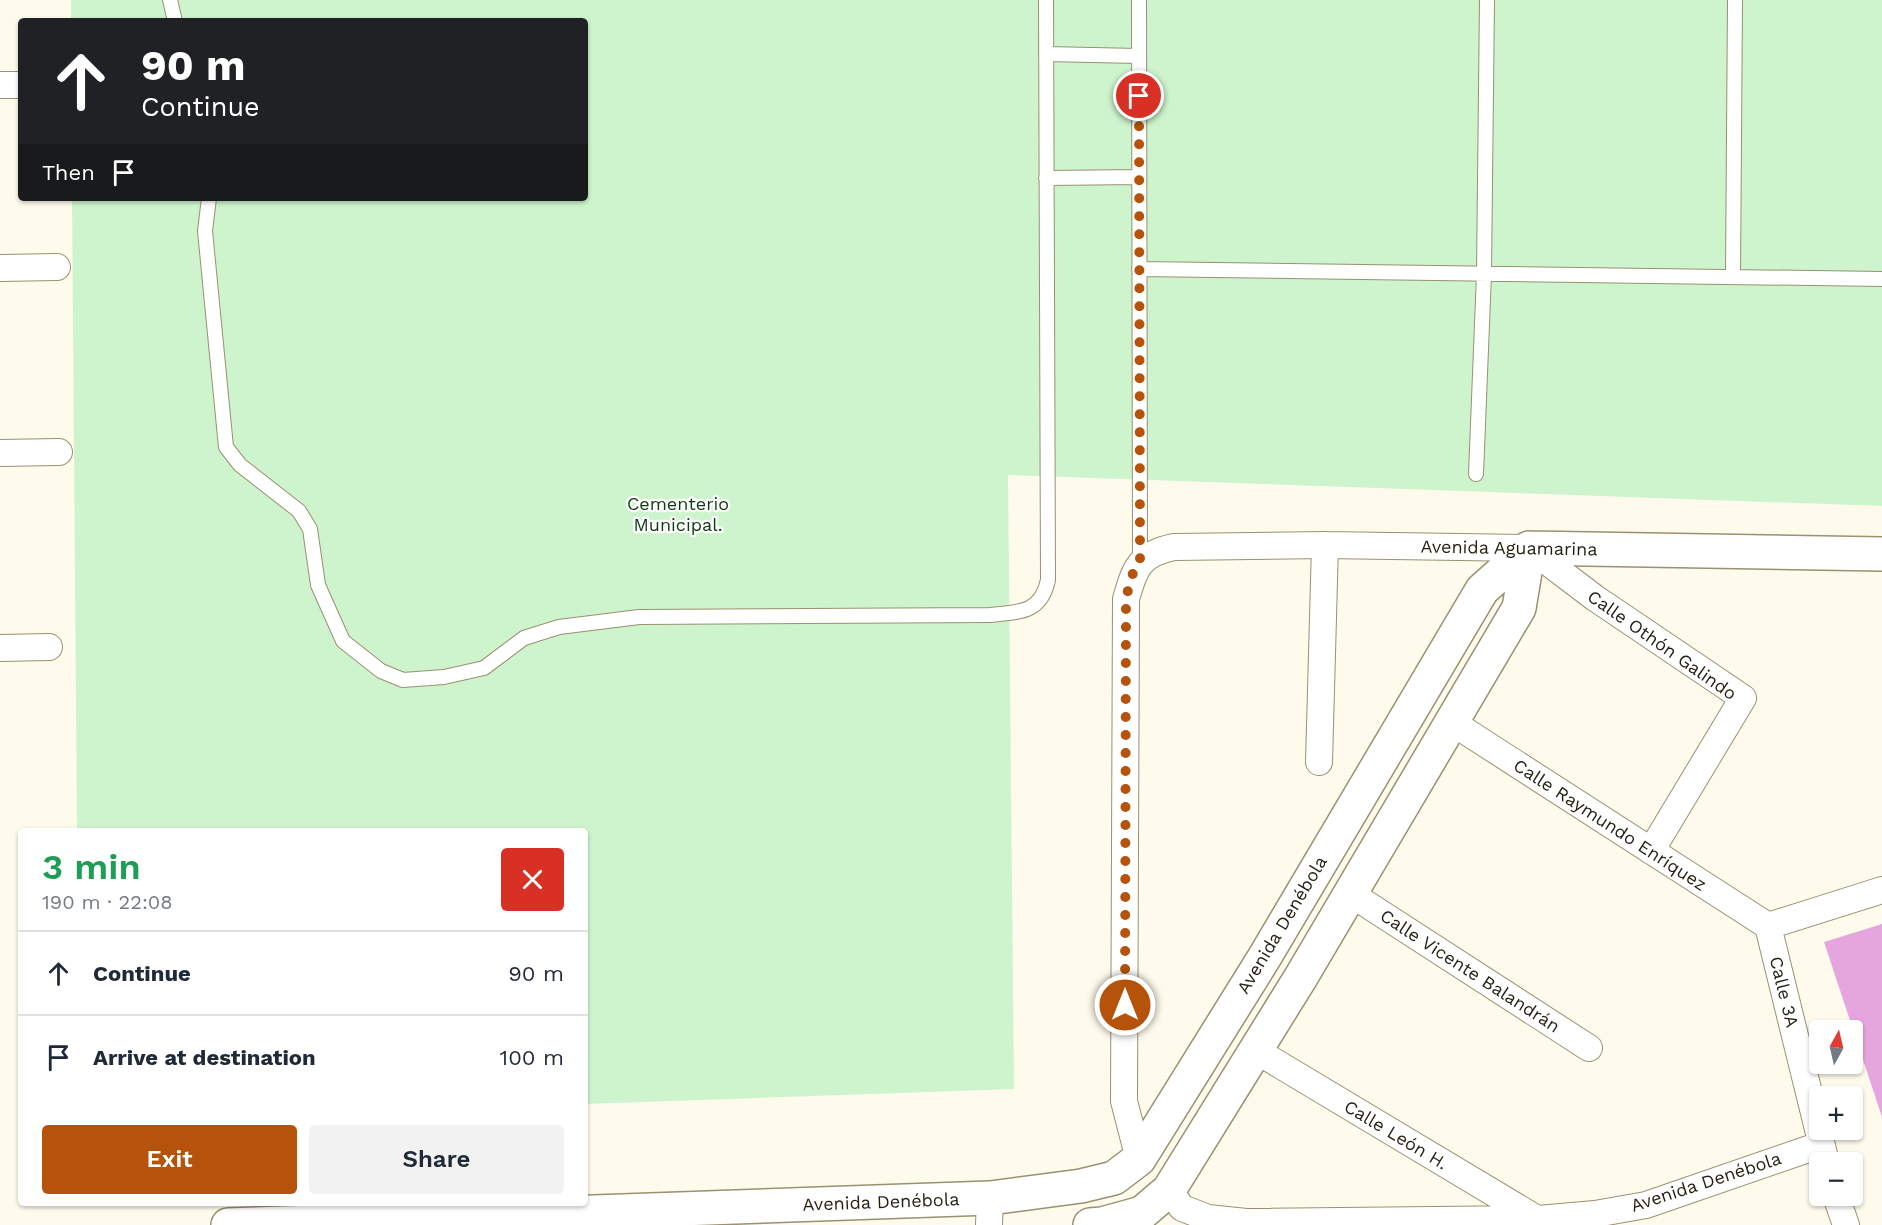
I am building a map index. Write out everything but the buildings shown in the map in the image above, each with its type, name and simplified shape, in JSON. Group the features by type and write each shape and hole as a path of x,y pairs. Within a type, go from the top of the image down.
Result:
{"main road":[{"name":"Avenida Aguamarina","path":"1529,548 1882,554"},
{"path":"1090,1225 1142,1213 1169,1190 1351,894 1519,608 1529,548"},
{"name":"Avenida Denébola","path":"228,1225 989,1211 1114,1178 1139,1159 1264,958 1482,590 1529,548"}],"street":[{"path":"0,85 18,85"},
{"path":"0,268 57,267"},
{"path":"0,453 59,452"},
{"path":"1319,762 1325,545"},
{"name":"Avenida Aguamarina","path":"1140,563 1155,552 1174,548 1325,545 1529,548"},
{"name":"Calle Othón Galindo","path":"1529,548 1595,598 1743,698 1651,850"},
{"path":"1139,1159 1125,1101 1125,1065 1126,598 1132,575 1140,563"},
{"path":"0,648 49,647"},
{"name":"Calle Raymundo Enríquez","path":"1453,723 1768,926"},
{"path":"1768,926 1882,890"},
{"name":"Calle Vicente Balandrán","path":"1351,894 1589,1048"},
{"name":"Calle 3A","path":"1768,926 1823,1152"},
{"name":"Calle León H.","path":"1255,1050 1538,1219"},
{"name":"Avenida Denébola","path":"1169,1190 1182,1208 1208,1218 1246,1222 1538,1219 1595,1214 1646,1205 1809,1158"},
{"path":"1839,1206 1846,1225"}],"lane":[{"path":"170,0 174,18"},
{"path":"209,201 206,231 226,447 240,465 299,511 310,529 318,585 344,640 381,670 403,680 444,677 484,668 524,638 559,627 639,617 1017,613 1037,604 1045,595 1048,580 1046,0"},
{"path":"1139,0 1140,563"},
{"path":"1476,474 1484,274 1487,0"},
{"path":"1732,277 1735,0"},
{"path":"1046,54 1139,56"},
{"path":"1046,178 1139,177"},
{"path":"1139,268 1882,279"}],"green space":[{"name":"Cementerio Municipal.","path":"71,0 1882,0 1882,506 1008,475 1014,1089 588,1104 588,828 77,828 72,201 588,201 588,18 71,18"}],"route":[{"path":"1125,1005 1126,598 1132,575 1140,563 1139,96"}]}
